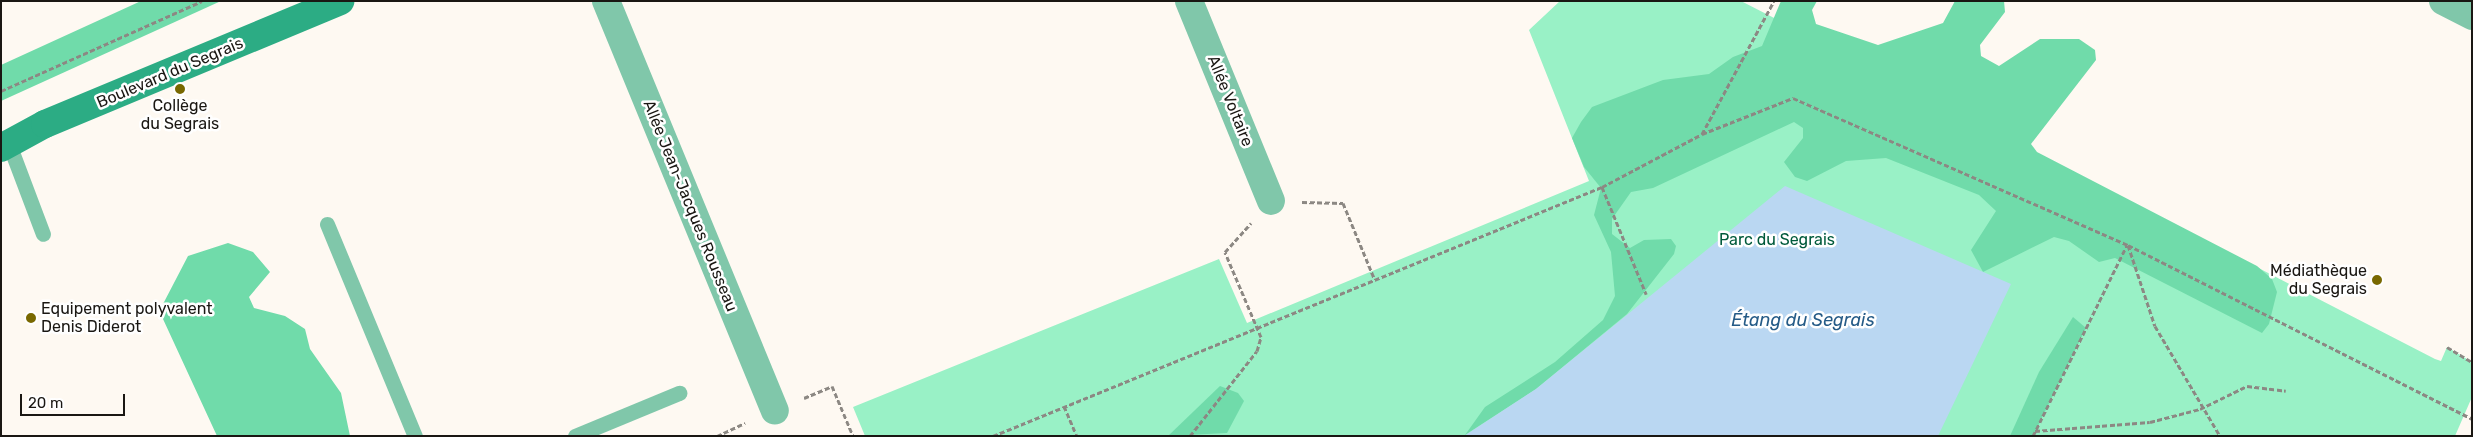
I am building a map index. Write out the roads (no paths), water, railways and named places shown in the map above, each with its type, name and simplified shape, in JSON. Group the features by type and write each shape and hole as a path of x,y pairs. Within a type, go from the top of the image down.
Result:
{"street":[{"name":"Boulevard du Segrais","path":"5,146 45,124 340,1"},
{"name":"Allée Jean-Jacques Rousseau","path":"606,1 775,411"},
{"name":"Allée Voltaire","path":"1189,1 1271,201"},
{"path":"2443,1 2472,16"}],"lane":[{"path":"5,146 43,234"},
{"path":"327,224 415,436"},
{"path":"576,436 679,393"}],"water":[{"name":"Étang du Segrais","path":"1785,186 2011,284 1938,436 1464,436 1536,389"}],"place":[{"name":"Collège du Segrais","path":"180,89"},
{"name":"Médiathèque du Segrais","path":"2377,280"},
{"name":"Equipement polyvalent Denis Diderot","path":"31,318"}],"park label":[{"name":"Parc du Segrais","path":"1777,240"}]}
